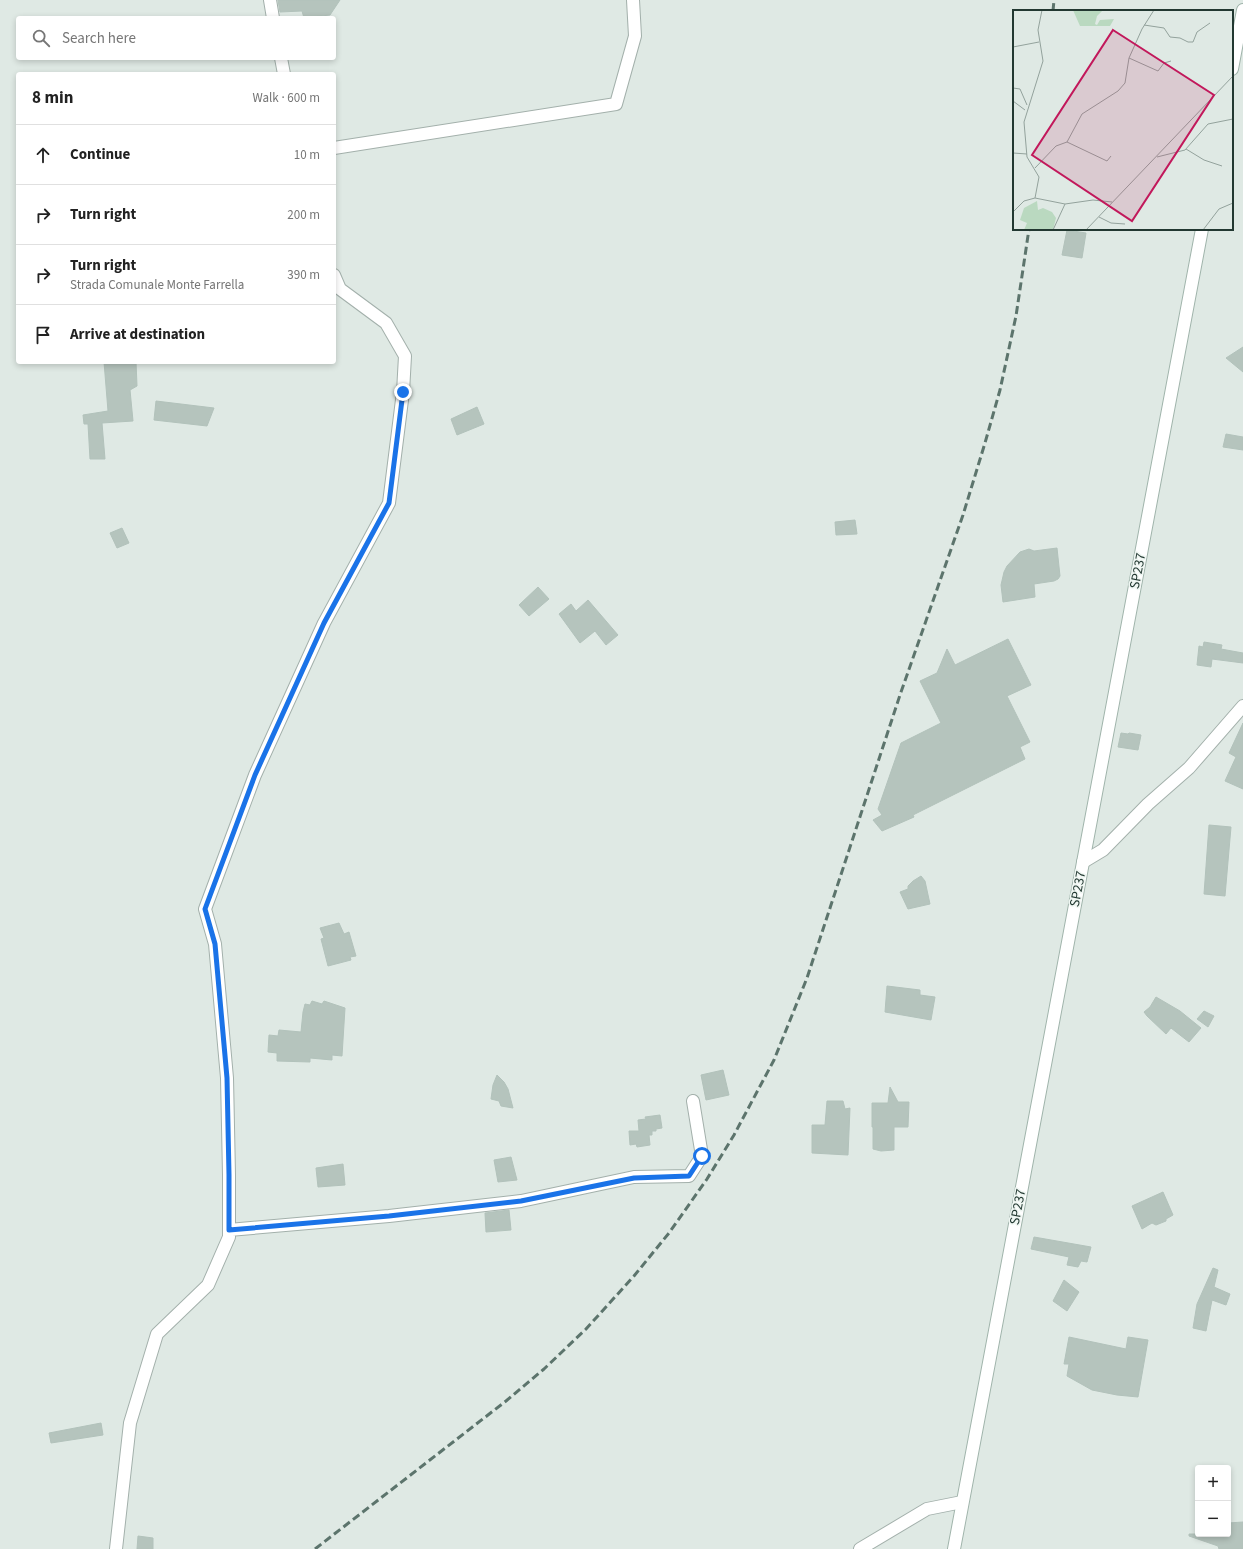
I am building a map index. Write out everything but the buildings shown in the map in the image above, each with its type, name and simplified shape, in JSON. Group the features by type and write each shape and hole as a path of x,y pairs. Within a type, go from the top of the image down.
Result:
{"street":[{"path":"270,0 273,16"},
{"path":"336,148 616,104 635,36 633,0"},
{"path":"1233,64 1243,10"},
{"path":"281,60 284,72"},
{"name":"SP237","path":"954,1549 1202,230"},
{"path":"116,1549 130,1423 157,1334 208,1285 229,1237 227,1078 215,944 205,909 255,775 324,623 389,503 403,392 404,356 386,323 340,289 336,280"},
{"path":"1083,862 1103,850 1148,804 1189,768 1243,706"},
{"path":"229,1230 389,1216 521,1201 634,1178 689,1176 702,1156 694,1101"},
{"path":"860,1549 928,1509 962,1502"}],"railway":[{"path":"1053,10 1054,0"},
{"path":"315,1549 506,1401 544,1369 586,1329 634,1276 669,1233 707,1179 734,1135 774,1060 807,978 900,695 963,515 1000,390 1016,316 1029,230"}],"route":[{"path":"403,392 389,503 324,623 255,775 205,909 215,944 227,1078 229,1230 389,1216 521,1201 634,1178 689,1176 702,1156"}]}
